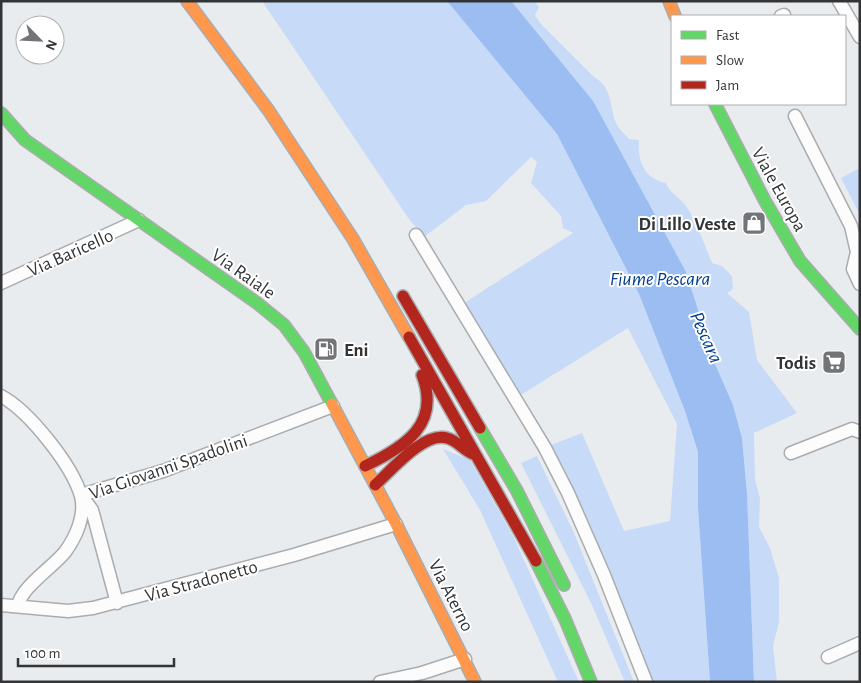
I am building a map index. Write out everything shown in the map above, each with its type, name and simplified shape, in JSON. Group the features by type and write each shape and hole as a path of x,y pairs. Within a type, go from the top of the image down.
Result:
{"main road":[{"path":"187,1 269,111 353,239 524,538 565,619 591,682"},
{"path":"668,1 675,15"},
{"name":"Viale Europa","path":"716,105 765,201 800,262 857,317"},
{"name":"Via Raiale","path":"1,113 25,140 258,303 284,325 304,352 396,524"},
{"path":"398,287 517,490 570,598"},
{"path":"365,466 396,451 419,427 425,414 430,393 429,386 421,372 423,362"},
{"path":"375,485 408,452 432,439 450,439 462,444 468,453 478,455"},
{"name":"Via Aterno","path":"396,524 465,658 475,682"}],"street":[{"path":"839,1 860,37"},
{"path":"795,116 850,226 857,252 853,269 860,284"},
{"name":"Via Baricello","path":"1,283 139,220"},
{"path":"416,235 545,448 568,493 607,583 646,682"},
{"path":"1,396 13,403 58,451 81,495 81,520 64,553 23,594 18,606"},
{"name":"Via Giovanni Spadolini","path":"117,603 92,510 81,495 163,471 333,406"},
{"path":"791,453 852,429 860,432"},
{"name":"Via Stradonetto","path":"1,605 68,611 117,603 294,555 396,524"},
{"path":"78,527 97,527"},
{"path":"828,657 860,643"},
{"path":"380,682 422,674 465,658"}],"shaded area":[{"path":"262,1 447,1 557,134 639,294 685,411 698,452 698,508 710,682 651,682 567,474 551,445 582,433 624,531 670,521 677,424 628,328 513,400 458,307 573,233 563,228 561,216 531,183 537,162 531,157 486,201 466,205 424,237 409,219"},
{"path":"511,1 534,1 539,7 535,15 541,24 605,87 618,127 629,139 639,140 639,154 647,173 658,181 666,183 670,190 684,203 697,227 712,263 722,266 732,276 733,289 727,293 749,312 757,360 797,413 754,433 755,480 760,498 759,527 770,548 779,578 779,622 773,646 777,682 754,682 747,493 742,438 733,405 715,364"},
{"path":"860,168 860,215 841,178"},
{"path":"443,449 470,460 514,538 579,682 558,682 480,510"},
{"path":"537,456 574,533 634,682 625,682 592,605 521,463"}],"water":[{"name":"Fiume Pescara","path":"447,1 511,1 593,101 686,272 715,364 733,405 742,438 747,493 754,682 710,682 698,508 698,452 685,411 639,294 557,134"}],"traffic: fast":[{"path":"716,105 765,201 800,261 860,329"},
{"path":"1,113 25,140 257,303 284,325 304,352 332,404"},
{"path":"480,428 517,491 564,585"},
{"path":"536,561 565,619 591,682"}],"traffic: slow":[{"path":"187,1 269,111 353,239 409,337"},
{"path":"669,1 675,15"},
{"path":"332,404 396,524 475,682"}],"traffic: jam":[{"path":"403,296 480,428"},
{"path":"409,337 536,561"},
{"path":"365,466 393,451 416,432 423,420 427,407 427,392 422,375"},
{"path":"375,485 418,446 438,437 451,439 468,452 476,455"}],"place":[{"name":"Di Lillo Veste","path":"754,223"},
{"name":"Eni","path":"326,349"},
{"name":"Todis","path":"834,362"}],"water label":[{"name":"Pescara","path":"707,337"}]}
